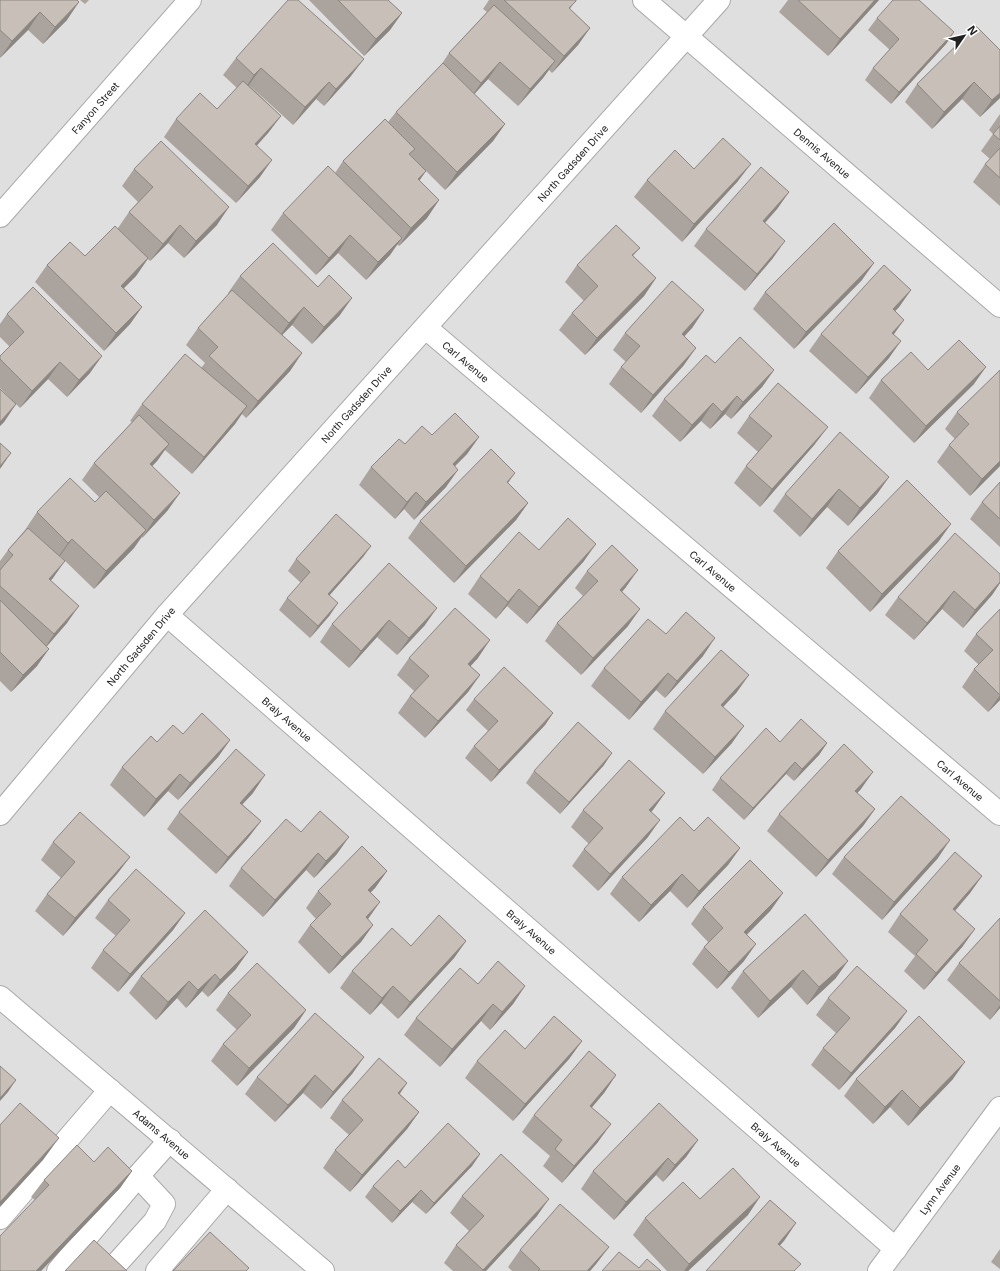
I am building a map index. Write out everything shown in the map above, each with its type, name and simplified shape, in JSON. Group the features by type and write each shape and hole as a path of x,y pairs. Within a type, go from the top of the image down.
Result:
{"street":[{"name":"Fanyon Street","path":"0,216 190,0"},
{"name":"Dennis Avenue","path":"644,0 1000,306"},
{"name":"North Gadsden Drive","path":"0,814 167,615 719,0"},
{"name":"Carl Avenue","path":"426,328 1000,814"},
{"name":"Braly Avenue","path":"167,615 896,1249"},
{"name":"Adams Avenue","path":"0,996 324,1271"},
{"path":"0,1218 110,1090"},
{"name":"Lynn Avenue","path":"879,1271 1000,1108"},
{"path":"58,1271 170,1140"},
{"path":"110,1271 155,1221 164,1204 138,1176"},
{"path":"157,1271 227,1189"},
{"path":"75,1251 104,1271"}],"shaded area":[{"path":"0,0 1000,0 1000,1271 0,1271"}],"building":[{"path":"0,0 77,0 79,2 55,27 40,12 12,41 0,30"},
{"path":"288,0 298,0 364,59 336,89 329,82 305,107 261,68 254,75 236,58"},
{"path":"338,0 388,0 402,13 376,39"},
{"path":"504,0 576,0 569,8 590,28 564,56"},
{"path":"798,0 875,0 840,39"},
{"path":"893,0 919,0 954,32 899,92 873,68 899,39 877,18"},
{"path":"494,5 555,61 530,89 500,62 481,83 449,53"},
{"path":"976,26 1000,50 1000,93 992,100 974,82 944,112 917,84"},
{"path":"443,63 505,124 457,172 396,112"},
{"path":"243,81 281,116 255,144 272,160 248,186 176,119 200,93 217,109"},
{"path":"385,119 415,149 409,154 426,171 418,179 439,200 411,228 343,161"},
{"path":"1000,126 1000,140 993,134"},
{"path":"723,138 751,164 694,224 647,180 675,150 694,169"},
{"path":"161,141 229,207 196,241 180,225 163,244 129,212 153,187 134,169"},
{"path":"1000,148 1000,178 985,164"},
{"path":"328,166 402,238 378,262 350,235 329,258 283,213"},
{"path":"761,167 789,192 763,221 785,241 757,274 706,229"},
{"path":"834,223 874,263 806,332 765,292"},
{"path":"616,225 640,248 632,255 656,278 597,338 572,313 598,286 577,265"},
{"path":"115,226 148,258 121,286 142,307 116,333 47,265 70,242 85,256"},
{"path":"273,243 318,287 329,275 352,298 324,327 304,307 289,323 240,276"},
{"path":"884,265 911,290 893,309 904,320 892,333 901,341 868,377 821,334"},
{"path":"672,281 704,310 682,334 696,348 653,395 621,367 640,346 625,333"},
{"path":"33,287 102,356 79,380 60,362 32,391 0,359 0,356 24,332 7,314"},
{"path":"232,290 302,353 258,401 209,356 218,347 198,328"},
{"path":"740,337 774,370 743,402 737,396 722,412 713,403 692,425 664,399 706,355 715,363"},
{"path":"959,340 986,367 926,426 881,380 911,352 928,370"},
{"path":"185,354 247,406 204,457 142,404"},
{"path":"1000,370 1000,461 982,479 949,445 969,424 957,412"},
{"path":"778,383 828,427 772,489 746,466 772,436 749,416"},
{"path":"0,389 16,404 0,422"},
{"path":"455,413 479,437 453,464 458,470 426,502 416,492 407,502 371,467 399,439 405,444 422,426 432,435"},
{"path":"139,415 169,444 150,464 180,493 154,520 94,463"},
{"path":"840,432 889,477 860,508 839,489 812,519 785,494"},
{"path":"0,443 11,453 0,466"},
{"path":"491,449 515,473 507,482 528,503 466,566 420,521"},
{"path":"70,478 95,502 106,491 146,530 106,571 72,539 68,543 37,512"},
{"path":"907,480 951,524 882,594 838,551"},
{"path":"1000,482 1000,519 982,502"},
{"path":"336,514 371,546 328,594 338,603 318,626 287,598 310,572 296,559"},
{"path":"568,518 596,544 539,607 519,589 508,602 480,576 519,532 539,550"},
{"path":"28,528 65,561 49,579 79,606 54,634 0,586 0,570 13,555 8,550"},
{"path":"955,533 1000,574 1000,582 975,610 954,591 927,623 898,597"},
{"path":"612,545 638,570 620,590 640,609 593,658 557,623 598,581 587,571"},
{"path":"389,563 437,608 409,638 389,620 361,651 332,624"},
{"path":"0,600 49,649 23,675 0,652"},
{"path":"455,608 490,640 468,664 480,675 438,721 410,696 429,676 409,658"},
{"path":"1000,609 1000,695 974,669 993,650 976,634"},
{"path":"686,612 715,638 677,681 668,673 641,702 604,668 648,619 666,634"},
{"path":"721,650 749,675 721,705 744,726 715,757 665,711"},
{"path":"504,667 553,713 499,770 474,746 498,721 474,699"},
{"path":"202,713 230,740 190,783 180,774 156,799 122,767 151,736 157,742 173,725 183,734"},
{"path":"801,719 827,743 802,769 795,762 753,808 720,778 766,728 780,742"},
{"path":"578,722 612,753 569,802 534,771"},
{"path":"844,744 873,772 855,791 875,809 828,860 779,814"},
{"path":"236,749 265,775 240,803 261,821 228,857 179,812"},
{"path":"629,760 665,793 649,810 660,820 610,874 584,849 603,828 583,810"},
{"path":"901,796 950,840 894,902 844,857"},
{"path":"320,811 349,837 326,861 318,853 275,900 241,868 286,819 301,832"},
{"path":"80,812 130,857 75,918 47,894 75,862 53,842"},
{"path":"680,817 694,831 708,817 740,848 699,891 682,874 651,905 622,877"},
{"path":"362,846 387,871 368,890 380,902 366,917 373,925 342,957 310,925 331,904 318,891"},
{"path":"955,852 982,876 953,909 975,929 936,973 916,954 928,940 900,914"},
{"path":"750,860 783,893 744,932 756,944 729,972 704,947 723,928 703,907"},
{"path":"136,869 185,913 130,974 103,950 130,920 108,900"},
{"path":"205,910 248,952 220,980 215,974 198,990 189,981 168,1002 141,976"},
{"path":"805,914 848,961 819,987 803,970 770,1001 743,971"},
{"path":"439,915 466,941 410,1002 393,986 382,998 352,971 392,928 411,946"},
{"path":"1000,918 1000,1001 959,963"},
{"path":"498,961 525,986 502,1012 493,1004 452,1049 416,1018 460,968 478,984"},
{"path":"257,963 306,1010 249,1068 223,1044 251,1015 228,993"},
{"path":"857,966 907,1011 851,1073 823,1048 850,1018 828,998"},
{"path":"315,1013 364,1057 333,1092 315,1075 288,1105 257,1077"},
{"path":"554,1016 582,1041 525,1104 477,1061 505,1030 525,1049"},
{"path":"919,1016 965,1062 920,1108 902,1090 885,1107 856,1079"},
{"path":"589,1051 616,1075 590,1106 611,1124 574,1166 555,1149 562,1140 534,1115"},
{"path":"379,1058 407,1083 398,1093 419,1112 362,1175 335,1150 363,1120 342,1100"},
{"path":"0,1066 16,1080 0,1098"},
{"path":"20,1103 59,1138 0,1202 0,1125"},
{"path":"659,1103 698,1140 675,1165 668,1158 626,1202 593,1171"},
{"path":"448,1123 480,1154 434,1203 421,1190 400,1211 373,1186 398,1160 405,1168"},
{"path":"77,1145 94,1162 108,1147 132,1171 36,1271 0,1271 0,1236 49,1185 44,1180"},
{"path":"501,1154 549,1199 483,1270 456,1245 484,1216 462,1196"},
{"path":"733,1168 760,1197 689,1264 645,1218 683,1182 700,1199"},
{"path":"770,1200 796,1223 778,1244 801,1264 794,1271 706,1271"},
{"path":"560,1204 609,1247 587,1271 538,1271 540,1269 520,1250"},
{"path":"210,1232 249,1268 246,1271 173,1271"},
{"path":"94,1240 127,1271 65,1271"},
{"path":"619,1252 639,1268 647,1259 661,1271 602,1271"}]}
